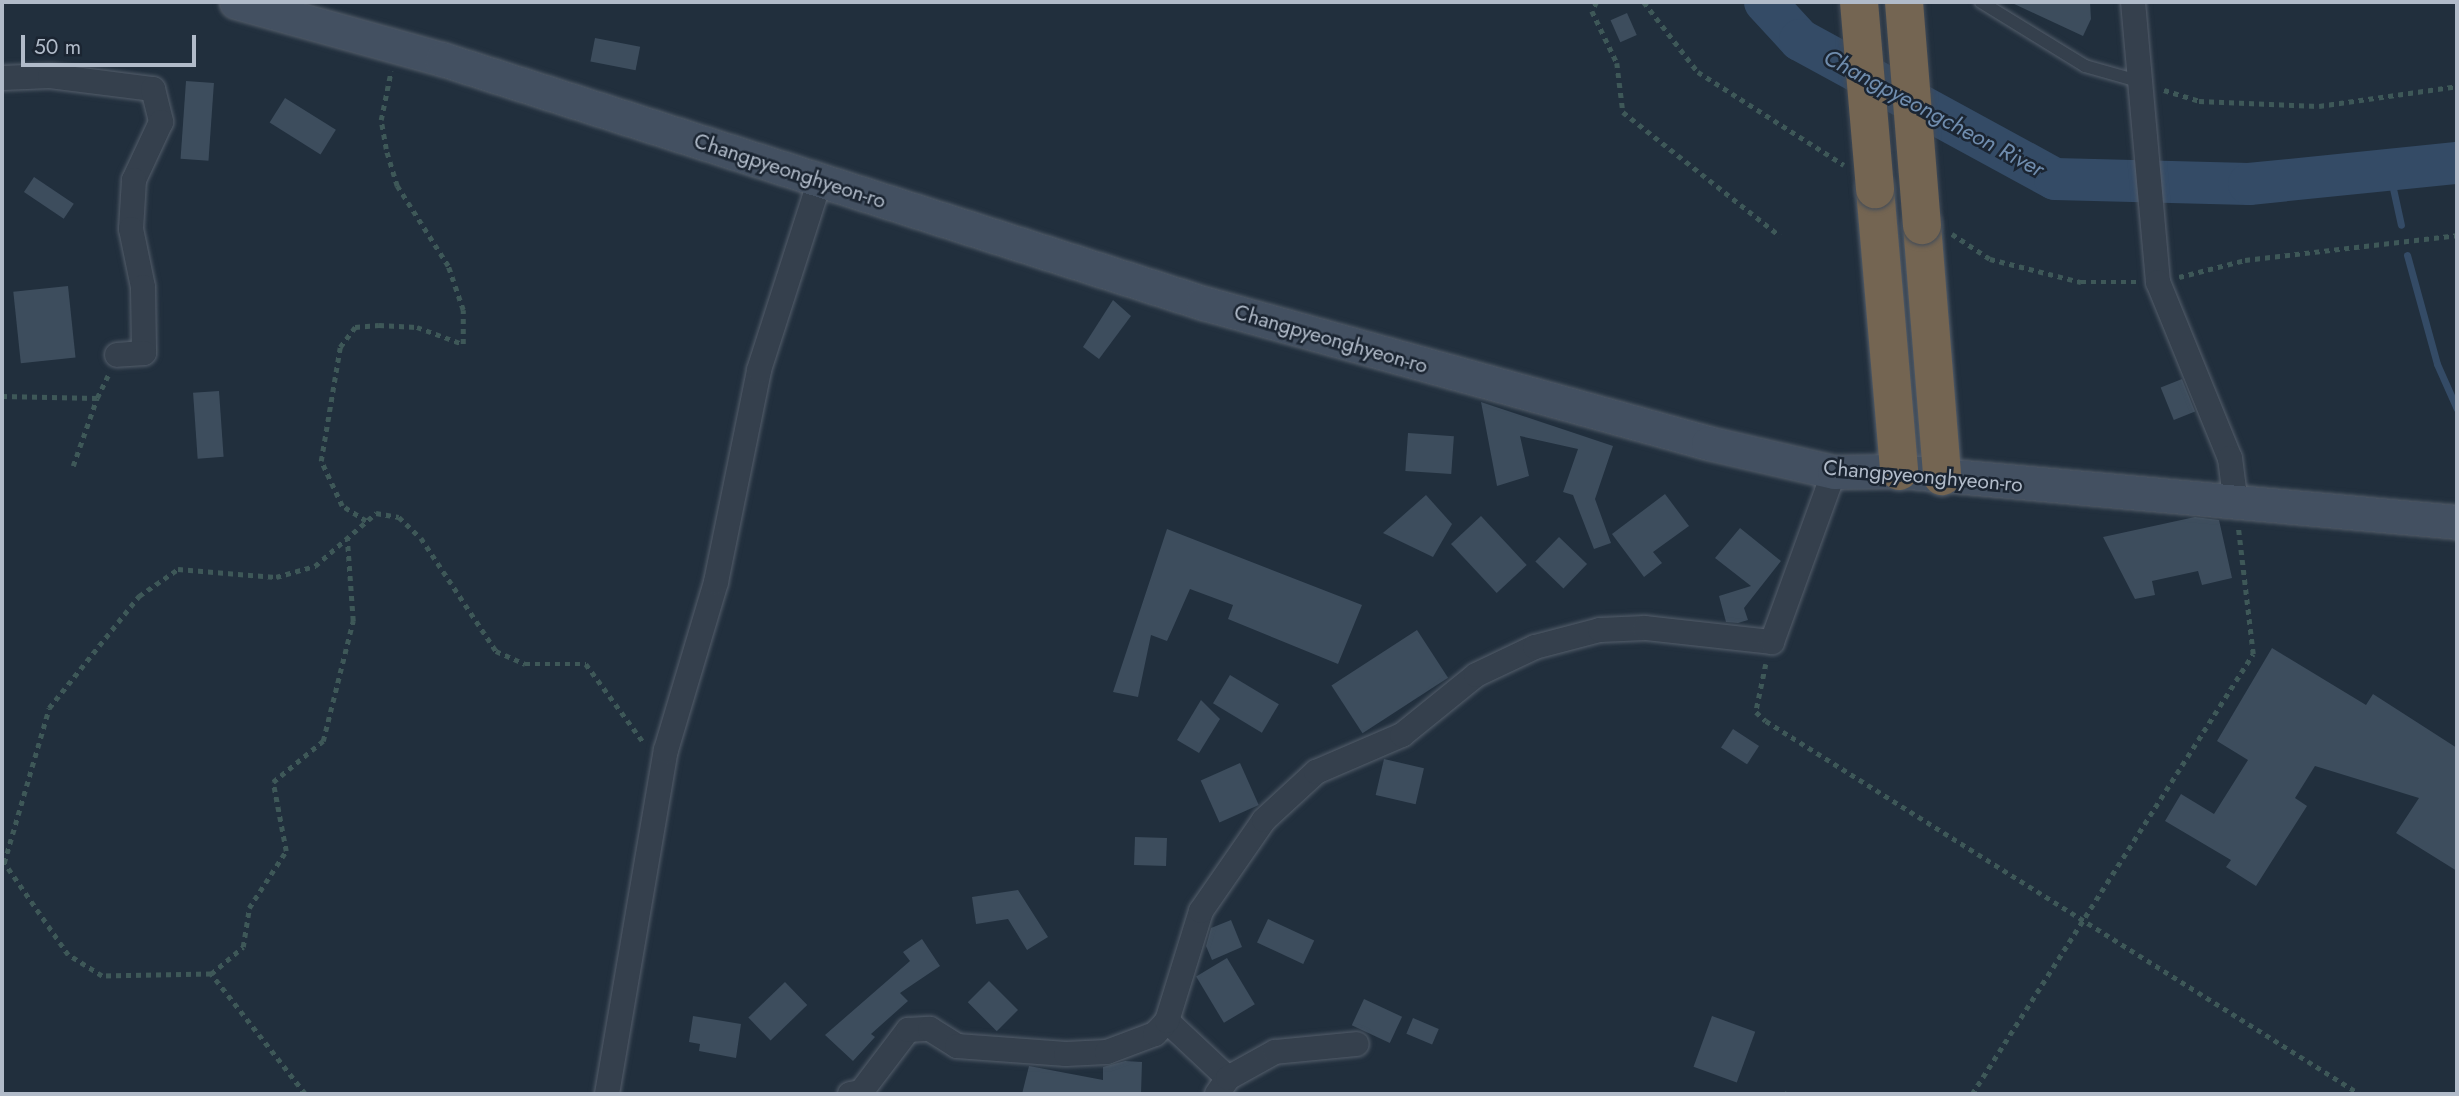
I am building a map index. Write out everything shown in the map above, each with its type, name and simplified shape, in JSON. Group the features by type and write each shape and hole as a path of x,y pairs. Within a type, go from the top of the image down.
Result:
{"highway":[{"path":"1859,2 1899,471"},
{"path":"1904,2 1942,476"}],"main road":[{"name":"Changpyeonghyeon-ro","path":"236,2 397,47 1373,352 1834,472 1899,471 2236,505 2457,522"}],"street":[{"path":"2133,2 2138,82 2158,273 2231,458 2236,505"},
{"path":"2,78 50,76 153,89 162,122 134,180 131,229 143,287 144,353 117,355"},
{"path":"607,1094 663,765 716,582 759,370 820,180"},
{"path":"850,1094 861,1091 908,1030 930,1029 957,1046 1066,1055 1107,1052 1155,1034 1167,1021 1201,911 1264,820 1316,772 1402,735 1476,675 1535,647 1600,630 1645,628 1772,642 1834,472"},
{"path":"1167,1021 1222,1086 1275,1052 1357,1044"}],"lane":[{"path":"1981,2 2085,66 2138,82"}],"path":[{"path":"1597,2 1592,11 1617,63 1623,112 1780,236"},
{"path":"366,522 342,506 321,461 340,347 355,327 379,325 417,327 463,344 463,310 448,266 397,186 386,149 381,120 397,47"},
{"path":"2138,82 2199,101 2319,106 2457,86"},
{"path":"2158,273 2457,235"},
{"path":"73,466 97,398 117,355"},
{"path":"2,396 97,398"},
{"path":"1972,1094 2253,654 2236,505"},
{"path":"347,538 353,621 323,741 273,782 286,851 249,908 243,947 211,974 102,976 68,955 4,863 30,762 49,708 139,596 178,569 276,577 315,566 347,538 366,522 376,513 399,517 421,538 496,651 525,664 586,664 663,765"},
{"path":"1772,642 1756,712 2360,1094"},
{"path":"211,974 306,1094"}],"building":[{"path":"2010,2 2090,2 2091,19 2083,36"},
{"path":"1627,13 1637,35 1620,42 1611,20"},
{"path":"595,38 640,47 636,70 590,62"},
{"path":"186,81 214,83 208,161 181,159"},
{"path":"285,98 336,130 321,154 270,123"},
{"path":"34,177 74,204 64,219 24,192"},
{"path":"68,286 76,358 21,363 13,292"},
{"path":"1113,300 1131,316 1099,359 1083,347"},
{"path":"2182,379 2195,411 2174,420 2161,388"},
{"path":"219,391 224,457 198,459 193,393"},
{"path":"1481,402 1613,446 1595,499 1611,543 1594,549 1573,495 1563,492 1578,449 1520,436 1529,476 1497,486"},
{"path":"1408,433 1454,436 1451,474 1405,471"},
{"path":"1665,494 1689,526 1653,552 1662,563 1644,577 1612,534"},
{"path":"1426,495 1452,524 1433,557 1383,533"},
{"path":"1481,516 1527,565 1497,593 1451,544"},
{"path":"2195,517 2219,520 2232,578 2202,585 2198,571 2152,581 2155,595 2135,599 2103,537"},
{"path":"1740,528 1781,561 1744,608 1748,620 1726,622 1719,596 1751,586 1715,558"},
{"path":"1167,529 1362,605 1338,664 1228,619 1233,605 1190,589 1167,641 1151,635 1138,697 1113,692"},
{"path":"1559,537 1587,564 1563,589 1535,561"},
{"path":"1417,630 1448,678 1363,733 1331,686"},
{"path":"2272,648 2366,705 2373,694 2457,748 2457,871 2396,833 2419,798 2315,766 2295,798 2307,806 2256,886 2226,867 2231,860 2165,821 2181,794 2214,814 2248,760 2217,741"},
{"path":"1230,675 1279,704 1262,733 1213,703"},
{"path":"1201,700 1220,719 1199,753 1177,740"},
{"path":"1733,729 1759,746 1747,764 1721,747"},
{"path":"1384,759 1424,768 1416,804 1376,795"},
{"path":"1240,763 1259,805 1219,823 1201,780"},
{"path":"1135,837 1167,838 1166,866 1134,865"},
{"path":"1018,890 1048,937 1027,950 1008,919 976,924 972,897"},
{"path":"1268,919 1314,941 1303,964 1257,943"},
{"path":"1231,920 1242,947 1212,960 1206,946 1211,928"},
{"path":"922,939 940,966 900,993 908,1001 871,1034 875,1037 853,1061 825,1035 910,961 903,952"},
{"path":"1227,958 1255,1004 1224,1023 1196,977"},
{"path":"989,981 1018,1010 997,1031 968,1002"},
{"path":"785,982 807,1005 771,1040 748,1017"},
{"path":"1364,999 1402,1017 1390,1043 1352,1025"},
{"path":"693,1016 741,1024 736,1058 699,1051 700,1044 689,1042"},
{"path":"1712,1016 1755,1032 1737,1082 1694,1067"},
{"path":"1413,1018 1439,1029 1432,1045 1406,1034"},
{"path":"1125,1061 1142,1062 1141,1094 1022,1094 1029,1066 1103,1080 1103,1067"}],"waterway":[{"name":"Changpyeongcheon River","path":"1765,2 1800,40 2055,179 2249,184 2457,163"},
{"path":"2389,170 2401,225"},
{"path":"2407,255 2437,364 2457,409"}]}
